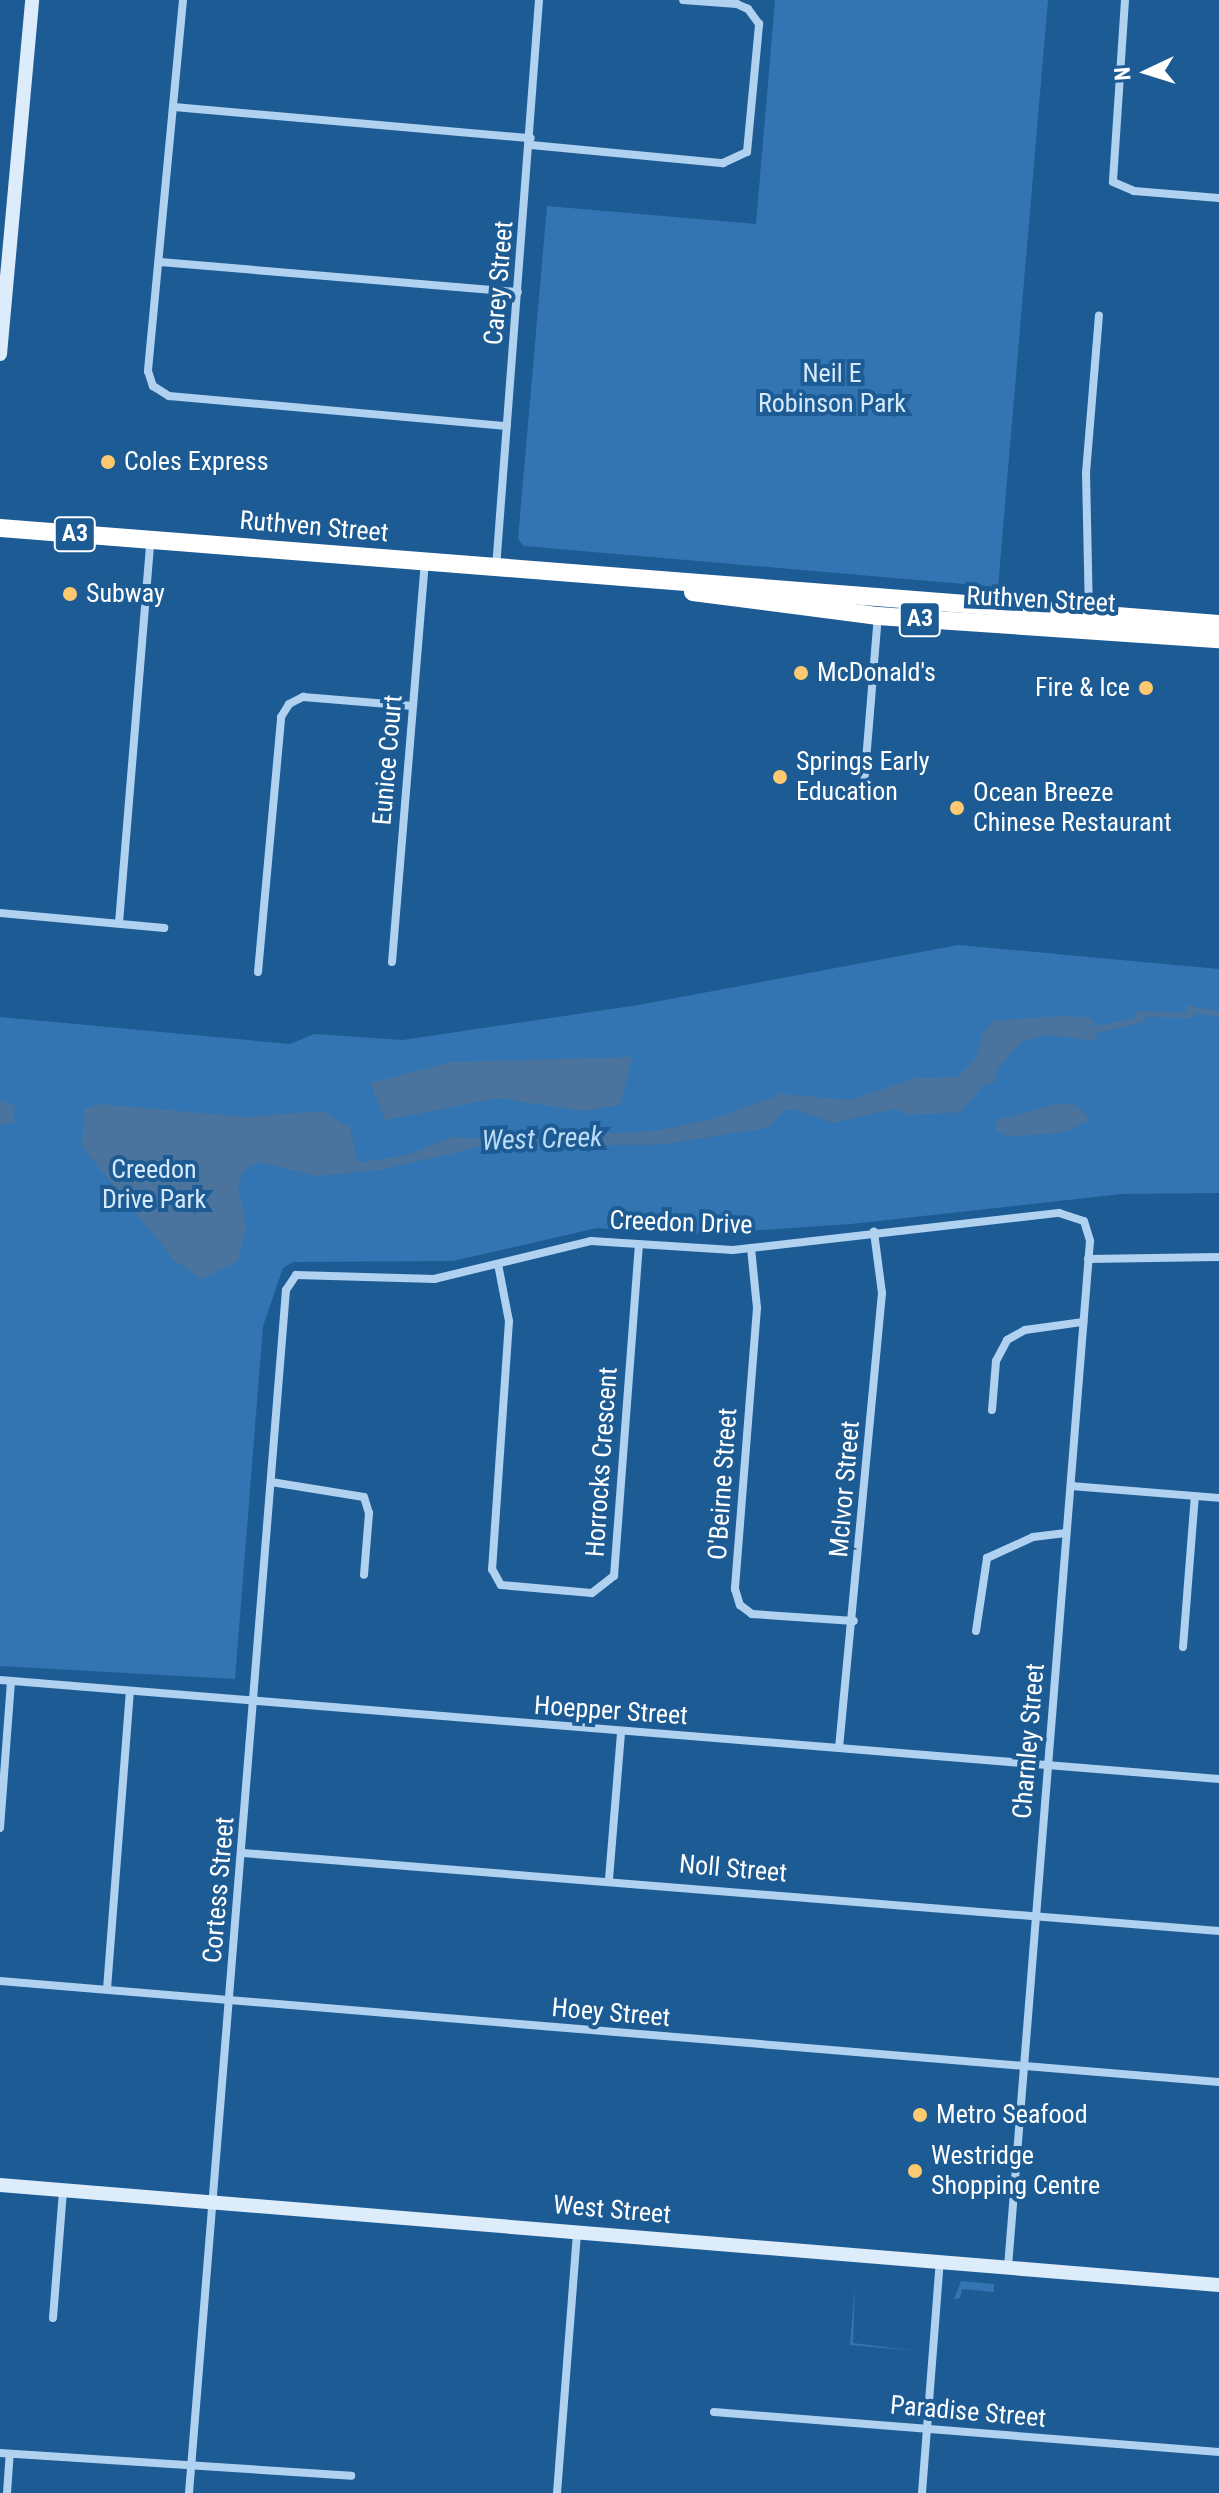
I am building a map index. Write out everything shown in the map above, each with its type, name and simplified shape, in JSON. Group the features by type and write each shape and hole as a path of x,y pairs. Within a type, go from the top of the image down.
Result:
{"highway":[{"name":"Ruthven Street","path":"0,528 623,580 880,597 1219,639"},
{"name":"Ruthven Street","path":"623,580 878,616 1219,624"}],"main road":[{"path":"0,354 3,282 32,0"},
{"name":"West Street","path":"0,2185 1219,2285"}],"street":[{"path":"183,0 148,371 153,386 169,396 507,426"},
{"name":"Carey Street","path":"496,569 531,142 539,0"},
{"path":"174,107 723,163 747,152 759,24 748,9 737,4 683,0"},
{"path":"1125,0 1113,182 1134,191 1219,198"},
{"path":"160,262 518,292"},
{"path":"1089,621 1086,473 1099,316"},
{"path":"119,923 150,540"},
{"name":"Eunice Court","path":"392,962 425,562"},
{"path":"864,785 880,597"},
{"path":"258,972 281,717 289,704 303,697 413,706"},
{"path":"0,913 164,928"},
{"name":"Creedon Drive","path":"286,1290 296,1275 310,1272 434,1279 591,1241 751,1248 1059,1213 1084,1221"},
{"name":"Charnley Street","path":"1008,2266 1088,1259 1089,1232 1084,1221"},
{"name":"McIvor Street","path":"839,1748 846,1647 854,1621 882,1293 874,1232"},
{"name":"Horrocks Crescent","path":"498,1264 509,1321 492,1569 501,1585 592,1593 614,1576 639,1244"},
{"name":"O'Beirne Street","path":"751,1248 757,1308 735,1589 740,1605 752,1614 854,1621"},
{"path":"1088,1259 1219,1257"},
{"name":"Cortess Street","path":"189,2493 286,1290"},
{"path":"992,1410 996,1361 1007,1340 1025,1330 1083,1322"},
{"path":"271,1482 364,1497 369,1513 364,1575"},
{"path":"1071,1486 1219,1498"},
{"path":"1183,1647 1195,1496"},
{"path":"976,1631 987,1558 1033,1537 1066,1533"},
{"name":"Hoepper Street","path":"0,1680 1219,1779"},
{"path":"0,1828 11,1682"},
{"path":"107,1989 130,1692"},
{"path":"609,1879 621,1732"},
{"name":"Noll Street","path":"243,1853 609,1879 1219,1931"},
{"name":"Hoey Street","path":"0,1981 1219,2082"},
{"path":"53,2318 63,2190"},
{"path":"557,2493 577,2231"},
{"path":"922,2493 940,2261"},
{"name":"Paradise Street","path":"714,2412 1219,2452"},
{"path":"7,2493 5,2453 351,2476"}],"green space":[{"name":"Neil E Robinson Park","path":"775,0 1048,0 998,587 524,546 518,539 547,206 756,224"},
{"name":"Creedon Drive Park","path":"958,945 1219,969 1219,1193 1121,1194 851,1224 686,1235 597,1228 453,1261 293,1262 283,1268 263,1326 235,1679 0,1666 0,1017 290,1044 314,1034 403,1040 638,1005"},
{"path":"961,2281 994,2284 994,2292 962,2289 960,2298 954,2299"},
{"path":"855,2287 853,2343 917,2351 850,2345"}],"water":[{"name":"West Creek","path":"1188,1005 1219,1012 1219,1017 1196,1013 1194,1018 1144,1017 1144,1022 1096,1033 1095,1041 1046,1035 1022,1042 998,1068 994,1083 982,1085 962,1112 911,1115 894,1109 833,1123 795,1109 783,1111 768,1128 658,1145 483,1146 381,1170 316,1176 259,1162 243,1173 238,1187 246,1225 238,1261 202,1279 174,1260 82,1147 84,1109 99,1104 246,1117 323,1111 350,1128 358,1163 410,1154 451,1137 514,1140 661,1130 713,1119 780,1094 850,1100 917,1078 958,1077 975,1060 981,1036 992,1021 1056,1016 1091,1017 1095,1026 1134,1018 1136,1011 1186,1013"},
{"path":"632,1057 620,1105 582,1111 499,1098 385,1120 370,1083 451,1062"},
{"path":"0,1099 15,1107 13,1123 0,1124"},
{"path":"1059,1103 1078,1106 1091,1120 1064,1132 1008,1137 996,1130 997,1120"}],"place":[{"name":"Coles Express","path":"108,462"},
{"name":"Subway","path":"70,594"},
{"name":"McDonald's","path":"801,673"},
{"name":"Fire & Ice","path":"1146,688"},
{"name":"Springs Early Education","path":"780,777"},
{"name":"Ocean Breeze Chinese Restaurant","path":"957,808"},
{"name":"Metro Seafood","path":"920,2115"},
{"name":"Westridge Shopping Centre","path":"915,2171"}]}
